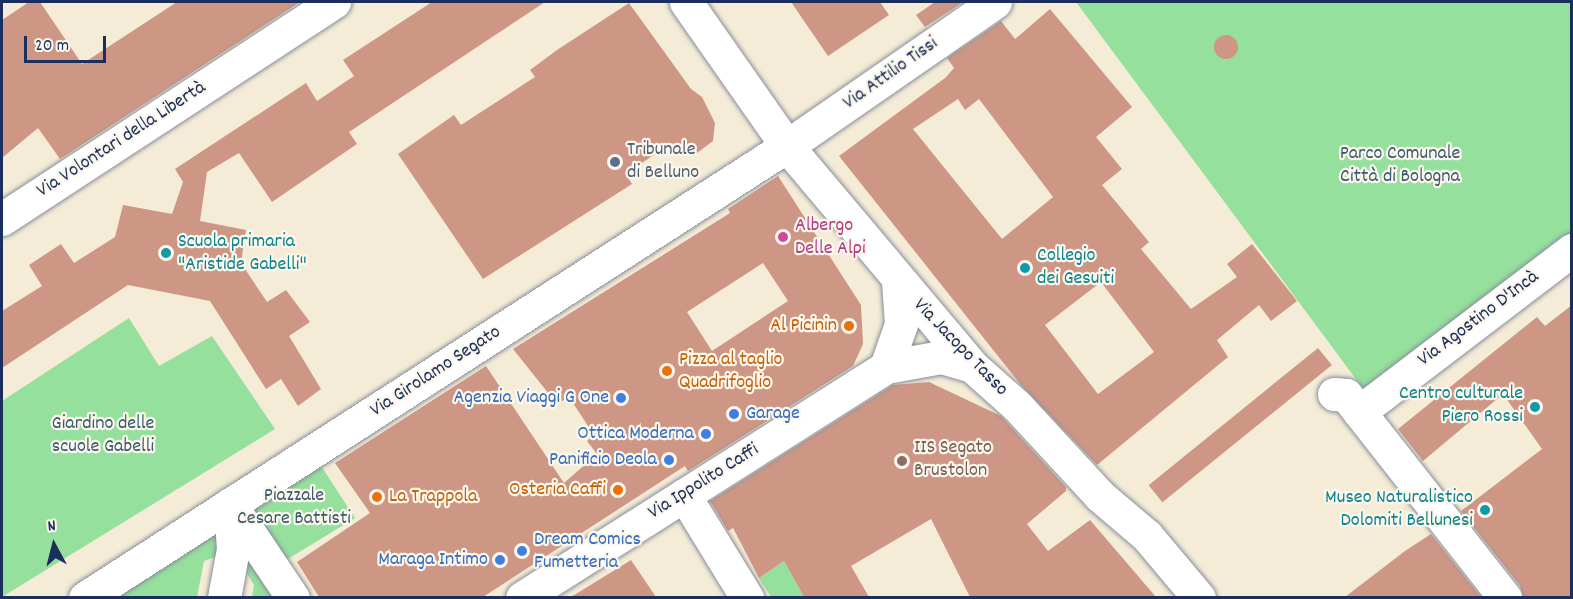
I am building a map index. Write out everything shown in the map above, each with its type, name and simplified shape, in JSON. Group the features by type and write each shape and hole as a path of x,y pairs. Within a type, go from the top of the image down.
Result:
{"street":[{"name":"Via Volontari della Libertà","path":"2,219 334,2"},
{"name":"Via Jacopo Tasso","path":"686,2 787,146 898,281 972,366 1017,406 1100,496 1147,536 1199,597"},
{"name":"Via Attilio Tissi","path":"787,146 995,2"},
{"name":"Via Girolamo Segato","path":"86,597 787,146"},
{"name":"Via Agostino D'Incà","path":"1504,597 1346,403 1572,250"},
{"path":"886,367 901,324 898,281"},
{"name":"Via Ippolito Caffi","path":"522,597 886,367 941,357 972,366"},
{"path":"684,495 747,597"},
{"path":"224,597 233,549 230,504"},
{"path":"230,504 293,597"}],"green space":[{"name":"Parco Comunale Città di Bologna","path":"1076,2 1571,2 1571,241 1367,394"},
{"name":"Giardino delle scuole Gabelli","path":"129,318 159,366 212,336 275,429 2,597 2,401"},
{"name":"Piazzale Cesare Battisti","path":"310,449 355,518 278,565 299,597 252,597 254,585 233,550 204,561 197,597 77,598"},
{"path":"784,561 804,597 771,597 759,578"}],"building":[{"path":"29,2 40,2 82,64 177,2 300,2 60,159 38,128 2,158 2,20"},
{"name":"Scuola primaria \"Aristide Gabelli\"","path":"432,2 545,2 349,132 357,144 272,202 239,153 207,172 200,221 246,230 241,263 267,302 286,290 310,322 289,336 321,389 298,406 281,379 266,389 210,301 128,285 2,368 2,311 42,286 29,265 61,244 74,263 115,237 123,205 172,214 183,182 175,169 306,83 317,101 354,76 343,60"},
{"path":"791,2 880,2 889,15 828,56"},
{"path":"935,2 963,2 925,27 916,15"},
{"path":"629,3 691,89 702,97 715,123 713,141 697,153 671,143 626,174 632,184 483,279 398,154 454,115 461,125 535,77 530,70"},
{"path":"1050,9 1132,107 1096,137 1122,169 1102,185 1149,242 1141,249 1191,309 1237,277 1227,264 1252,244 1297,301 1271,321 1259,305 1217,340 1228,357 1097,465 1021,385 839,156 945,78 954,68 947,58 1001,21 1015,39","holes":["958,99 965,110 979,99 1053,197 1002,239 913,129","1101,282 1154,352 1098,394 1045,325"]},
{"path":"1226,35 1234,39 1238,47 1234,55 1226,59 1218,55 1214,47 1218,39"},
{"path":"778,176 861,305 863,344 853,366 688,471 685,466 483,597 319,597 297,562 370,513 335,463 486,366 564,483 597,454 587,441 594,435 569,397 557,404 513,349 730,213 728,209","holes":["763,263 788,301 712,351 687,312"]},
{"path":"1572,305 1572,597 1523,597 1520,586 1461,511 1542,449 1503,394 1423,461 1398,429 1537,317 1545,326"},
{"path":"1318,348 1332,365 1162,502 1149,485"},
{"name":"IIS Segato Brustolon","path":"929,382 1001,416 1066,487 1066,491 1027,524 1048,551 1090,520 1156,597 970,597 931,519 851,566 869,597 804,597 784,561 759,578 733,528 728,531 710,501 893,385"},
{"path":"1431,534 1481,597 1345,597 1405,551"},
{"path":"631,560 656,597 571,597"}],"place":[{"name":"Tribunale di Belluno","path":"615,162"},
{"name":"Albergo Delle Alpi","path":"783,237"},
{"name":"Scuola primaria \"Aristide Gabelli\"","path":"166,253"},
{"name":"Collegio dei Gesuiti","path":"1025,268"},
{"name":"Al Picinin","path":"849,326"},
{"name":"Pizza al taglio Quadrifoglio","path":"667,371"},
{"name":"Agenzia Viaggi G One","path":"621,398"},
{"name":"Centro culturale Piero Rossi","path":"1535,407"},
{"name":"Garage","path":"734,414"},
{"name":"Ottica Moderna","path":"706,434"},
{"name":"Panificio Deola","path":"669,460"},
{"name":"IIS Segato Brustolon","path":"902,461"},
{"name":"Osteria Caffi","path":"618,490"},
{"name":"La Trappola","path":"377,497"},
{"name":"Museo Naturalistico Dolomiti Bellunesi","path":"1485,510"},
{"name":"Dream Comics Fumetteria","path":"522,551"},
{"name":"Maraga Intimo","path":"500,560"}]}
